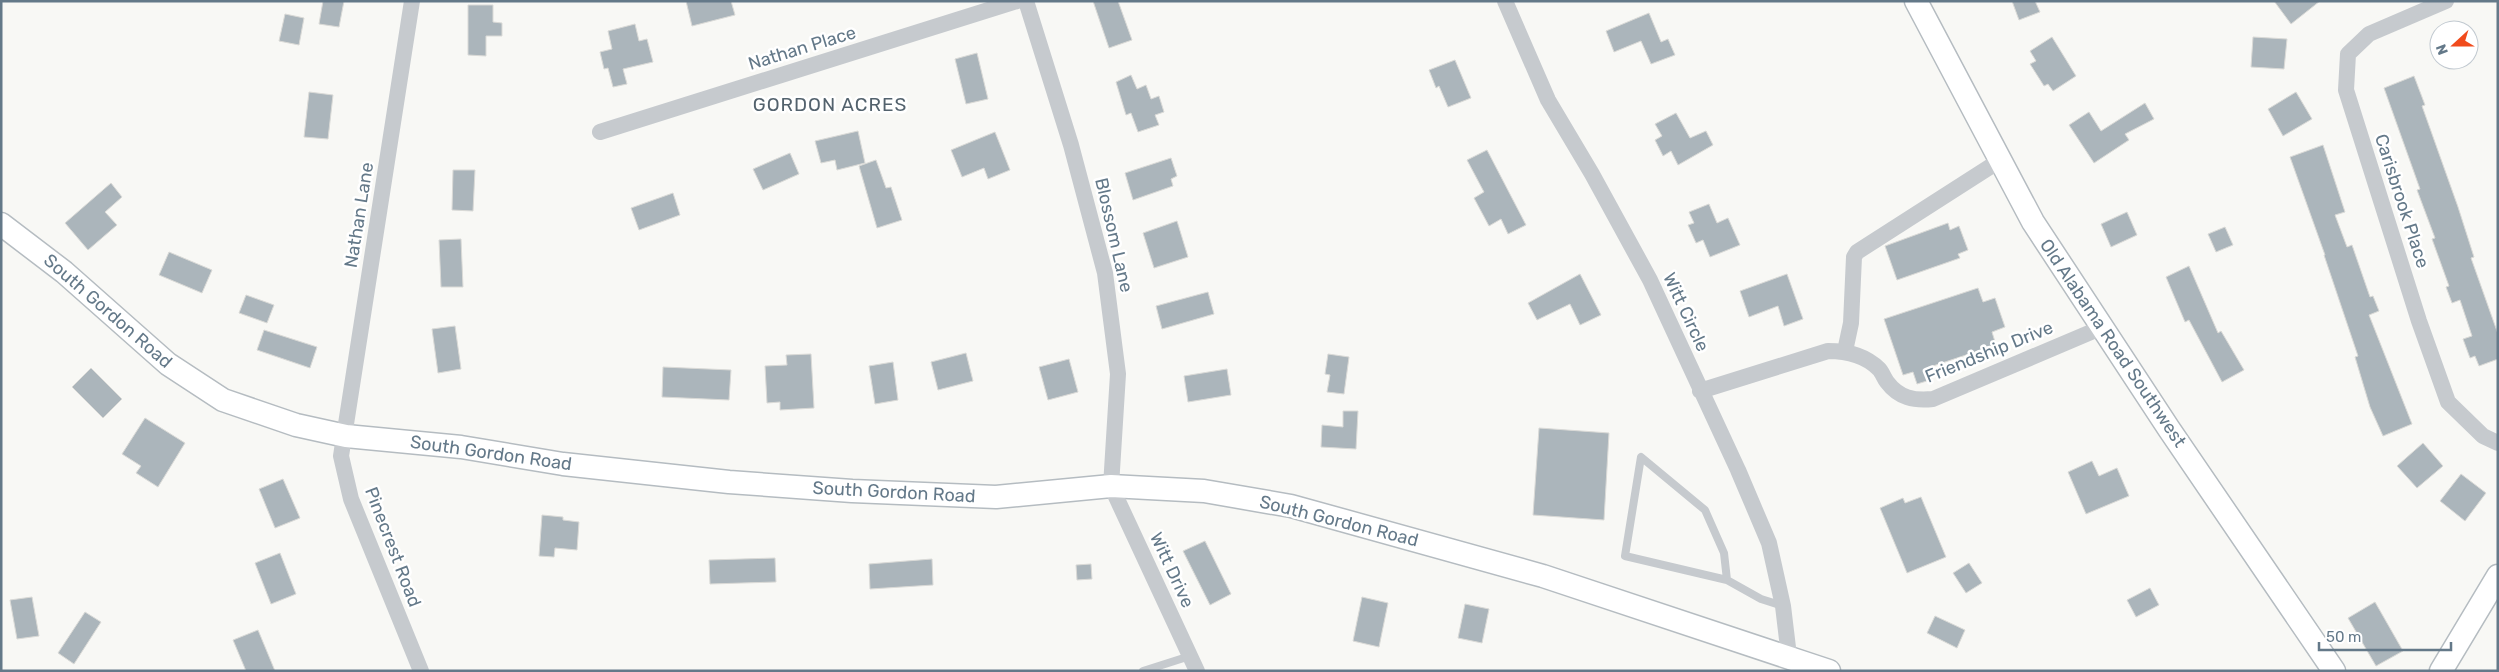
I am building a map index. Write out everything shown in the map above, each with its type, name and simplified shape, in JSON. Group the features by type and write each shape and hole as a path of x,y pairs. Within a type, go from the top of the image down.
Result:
{"street":[{"name":"Nathan Lane","path":"346,436 412,1"},
{"name":"Nathan Place","path":"600,132 1017,1"},
{"name":"Blossom Lane","path":"1026,1 1071,145 1105,273 1118,374 1111,486"},
{"name":"Witt Circle","path":"1505,1 1548,100 1592,174 1650,280 1769,543 1783,606 1789,656"},
{"name":"Old Alabama Road Southwest","path":"1916,1 2032,222 2170,430 2260,559 2334,671"},
{"name":"Carisbrook Place","path":"2446,1 2369,34 2348,54 2346,90 2419,321 2448,402 2483,436 2498,443"},
{"path":"1845,351 1851,323 1854,257 1857,252 1999,161"},
{"name":"South Gordon Road","path":"1,224 64,272 168,364 223,400 296,425 346,436 460,447 564,464 729,482 852,491 996,497 1111,486 1204,491 1291,506 1543,576 1789,656 1829,671"},
{"name":"Friendship Drive","path":"1700,391 1828,351 1845,351 1858,355 1878,368 1899,394 1920,400 1933,399 2103,327"},
{"name":"Pinecrest Road","path":"346,436 341,456 352,499 421,671"},
{"name":"Witt Drive","path":"1111,486 1194,663"},
{"path":"2441,671 2498,576"}],"lane":[{"path":"1727,580 1724,553 1705,510 1641,457 1626,556 1727,580 1760,599 1783,606"},
{"path":"1143,671 1194,663"}],"building":[{"path":"323,1 344,1 339,27 319,24"},
{"path":"686,1 731,1 735,15 692,26"},
{"path":"1093,1 1118,1 1132,40 1109,48"},
{"path":"2012,1 2035,1 2040,12 2019,20"},
{"path":"2274,1 2320,1 2291,24"},
{"path":"468,5 493,5 493,22 502,23 502,36 486,36 486,56 468,55"},
{"path":"1649,13 1661,42 1668,39 1675,55 1651,64 1641,41 1614,52 1606,31"},
{"path":"285,14 304,18 299,45 279,41"},
{"path":"635,24 639,41 647,39 653,62 623,69 627,84 613,87 608,68 604,69 600,52 612,49 608,31"},
{"path":"2052,37 2076,76 2053,91 2048,84 2044,86 2030,64 2036,61 2030,51"},
{"path":"2253,37 2287,39 2284,69 2251,67"},
{"path":"977,53 988,99 966,104 955,59"},
{"path":"1455,60 1471,98 1448,107 1439,86 1436,88 1429,70"},
{"path":"1131,75 1137,89 1146,85 1151,99 1159,96 1164,112 1155,115 1159,125 1138,132 1131,113 1126,115 1116,82"},
{"path":"2414,76 2425,105 2422,106 2474,257 2471,258 2498,334 2498,359 2479,366 2475,356 2470,358 2463,339 2472,336 2460,300 2452,303 2446,287 2449,286 2432,239 2435,238 2417,190 2420,189 2384,88"},
{"path":"309,92 333,95 328,139 304,137"},
{"path":"2296,92 2312,119 2283,136 2268,109"},
{"path":"2145,103 2154,119 2125,134 2129,140 2094,163 2069,125 2089,112 2101,131"},
{"path":"1676,113 1690,138 1706,131 1713,145 1678,165 1671,151 1663,156 1655,140 1662,136 1655,124"},
{"path":"858,131 865,163 837,170 835,160 821,163 815,141"},
{"path":"995,132 1010,170 988,179 984,168 962,177 951,150"},
{"path":"2323,145 2345,212 2335,215 2347,247 2352,245 2370,297 2373,296 2379,311 2369,315 2412,424 2383,436 2370,407 2355,357 2358,356 2290,157"},
{"path":"1487,150 1526,225 1508,234 1501,219 1489,226 1474,198 1484,192 1467,160"},
{"path":"790,153 799,174 763,190 753,169"},
{"path":"1171,158 1177,176 1171,179 1173,186 1133,200 1125,173"},
{"path":"876,160 886,188 891,187 902,220 877,228 859,166"},
{"path":"453,170 475,170 473,211 452,210"},
{"path":"111,183 122,197 105,212 117,225 88,250 65,223"},
{"path":"673,193 680,215 639,230 631,208"},
{"path":"1709,204 1717,223 1728,218 1740,245 1710,257 1703,240 1696,243 1688,225 1694,223 1689,212"},
{"path":"2127,212 2137,235 2111,247 2101,224"},
{"path":"1177,221 1188,257 1154,268 1143,233"},
{"path":"1948,223 1950,230 1959,226 1968,250 1958,254 1960,258 1897,280 1885,246"},
{"path":"2225,227 2233,245 2216,252 2208,234"},
{"path":"461,239 463,287 441,287 439,240"},
{"path":"169,252 212,270 202,293 159,275"},
{"path":"2189,266 2218,333 2221,331 2244,370 2222,382 2189,320 2185,322 2166,277"},
{"path":"1580,274 1601,315 1580,325 1570,304 1537,320 1528,303"},
{"path":"1787,274 1803,319 1784,326 1778,306 1749,317 1740,291"},
{"path":"1978,288 1983,302 1995,298 2005,327 1992,332 1996,345 1927,368 1930,380 1917,384 1913,372 1903,375 1884,319"},
{"path":"1208,292 1214,314 1162,329 1156,306"},
{"path":"246,295 274,305 267,323 239,313"},
{"path":"455,326 461,369 438,373 432,329"},
{"path":"264,330 317,347 310,368 257,350"},
{"path":"966,353 973,381 938,390 931,362"},
{"path":"811,354 814,408 780,410 780,402 767,403 765,366 787,365 786,355"},
{"path":"1328,354 1349,357 1344,394 1327,392 1330,375 1325,374"},
{"path":"1069,359 1078,392 1048,400 1039,367"},
{"path":"893,362 898,400 875,404 869,366"},
{"path":"663,367 731,370 729,400 662,397"},
{"path":"91,368 122,399 103,418 72,387"},
{"path":"1227,369 1231,395 1188,402 1184,376"},
{"path":"1343,411 1358,411 1356,449 1321,447 1322,425 1343,427"},
{"path":"145,418 185,443 158,487 136,473 141,466 122,454"},
{"path":"1539,428 1609,433 1604,520 1533,515"},
{"path":"2423,443 2443,466 2417,488 2397,466"},
{"path":"2092,461 2099,476 2117,468 2129,496 2086,514 2068,472"},
{"path":"2461,474 2486,493 2465,521 2440,501"},
{"path":"283,479 300,518 275,528 259,489"},
{"path":"1921,497 1946,557 1907,573 1880,508 1903,498 1905,503"},
{"path":"542,515 563,517 563,520 579,522 577,550 555,548 554,557 539,556"},
{"path":"1205,541 1231,594 1210,605 1183,551"},
{"path":"280,553 296,594 271,604 255,563"},
{"path":"775,558 776,582 710,584 709,560"},
{"path":"932,559 933,585 870,589 869,564"},
{"path":"1969,563 1982,583 1966,593 1953,573"},
{"path":"1091,564 1092,579 1077,580 1076,565"},
{"path":"2150,588 2159,605 2136,617 2127,600"},
{"path":"32,597 39,636 17,639 10,600"},
{"path":"1362,597 1388,603 1379,647 1353,641"},
{"path":"2375,602 2403,651 2376,666 2348,618"},
{"path":"1465,604 1489,609 1482,643 1458,638"},
{"path":"85,612 101,622 74,664 58,653"},
{"path":"1935,616 1965,630 1957,648 1927,633"},
{"path":"258,630 275,671 246,671 233,640"}],"district":[{"name":"GORDON ACRES","path":"830,104"}]}
